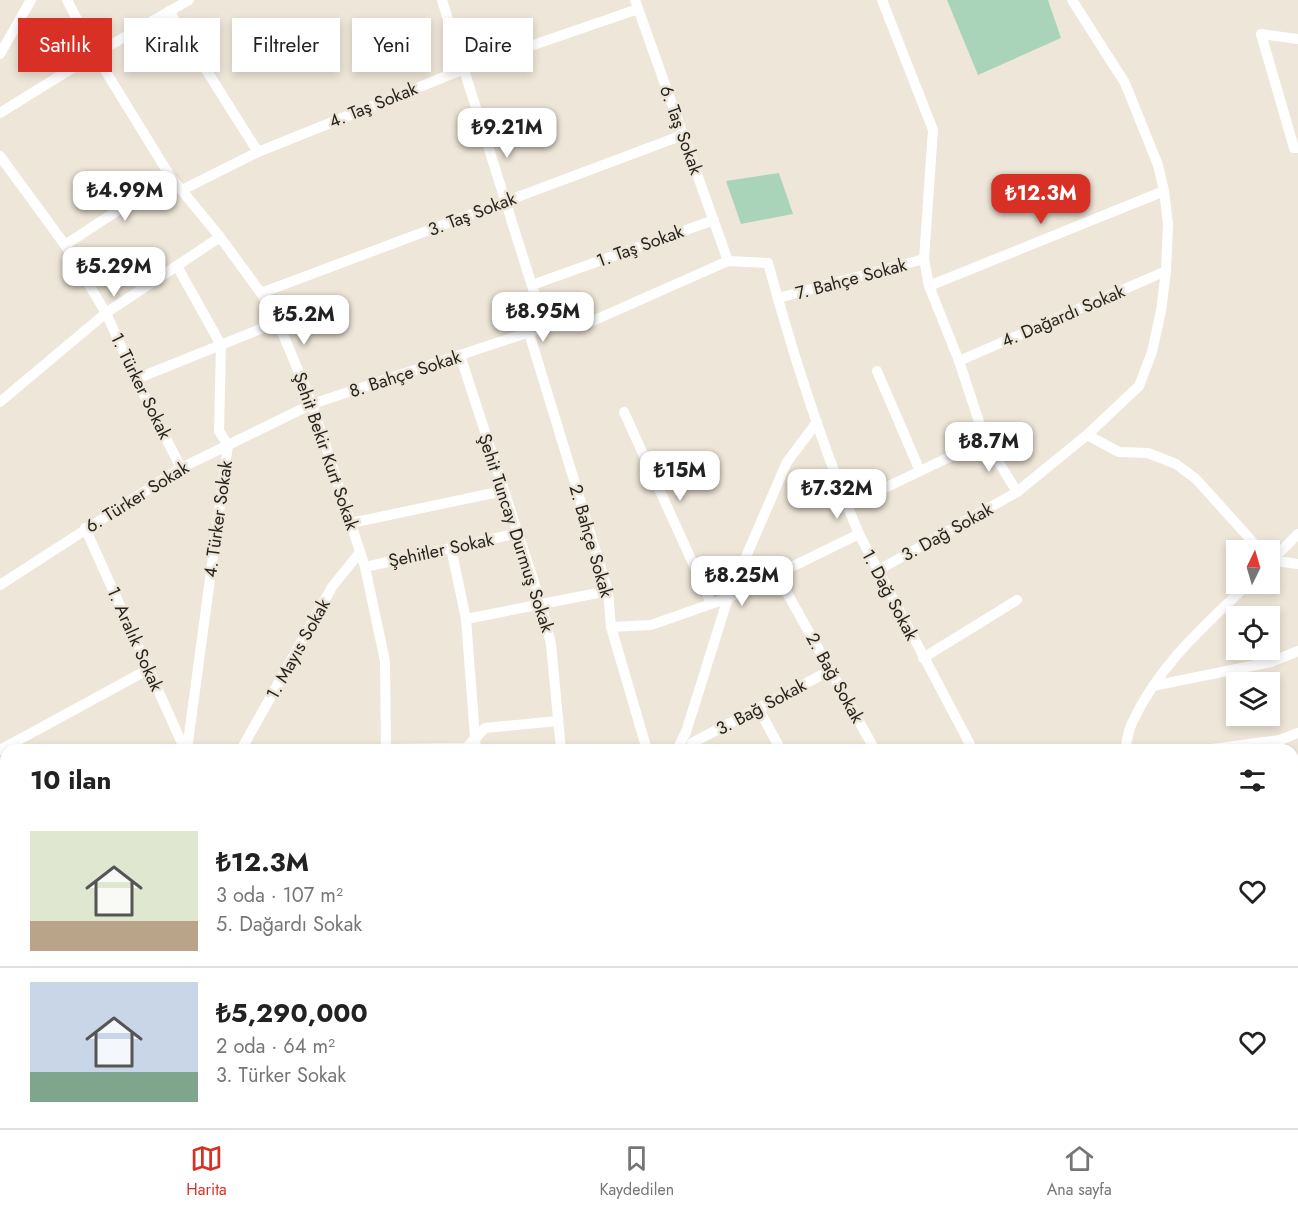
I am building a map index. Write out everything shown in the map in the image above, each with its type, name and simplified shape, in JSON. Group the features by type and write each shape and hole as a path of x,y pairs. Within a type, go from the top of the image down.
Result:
{"street":[{"path":"0,54 31,0"},
{"name":"Şehit Bekir Kurt Sokak","path":"67,0 76,18"},
{"path":"112,44 189,0"},
{"path":"442,0 448,18"},
{"path":"882,0 933,130 924,259 929,286 959,361 985,440 1017,492"},
{"name":"3. Dağ Sokak","path":"877,571 1017,492 1087,435 1139,386 1152,352 1166,271 1168,224 1164,190 1158,165 1125,83 1072,0"},
{"name":"4. Taş Sokak","path":"533,43 636,4"},
{"name":"6. Taş Sokak","path":"636,4 728,261"},
{"path":"169,11 258,152"},
{"path":"1296,148 1261,34 1298,39"},
{"path":"0,113 66,72"},
{"name":"Şehit Bekir Kurt Sokak","path":"106,72 170,176 220,237 261,293 278,322 312,404 365,567 385,661 386,744"},
{"name":"4. Taş Sokak","path":"182,190 258,152 457,72"},
{"path":"465,72 545,327"},
{"name":"3. Taş Sokak","path":"261,293 683,135"},
{"name":"1. Türker Sokak","path":"0,156 65,244 106,313 181,468"},
{"path":"65,244 170,176"},
{"path":"929,286 1164,190"},
{"name":"1. Taş Sokak","path":"532,285 714,220"},
{"path":"0,402 106,313 220,237"},
{"name":"7. Bahçe Sokak","path":"778,298 924,259"},
{"name":"8. Bahçe Sokak","path":"312,404 545,327 579,327 728,261 768,262"},
{"name":"1. Dağ Sokak","path":"768,262 794,355 816,422 858,534 971,744"},
{"path":"177,266 221,345"},
{"name":"4. Dağardı Sokak","path":"959,361 1166,271"},
{"path":"136,379 278,322"},
{"name":"2. Bahçe Sokak","path":"529,333 608,591 611,627 646,744"},
{"name":"4. Türker Sokak","path":"187,744 228,445 219,431 221,345"},
{"name":"Şehit Tuncay Durmuş Sokak","path":"460,355 541,604 551,644 560,744"},
{"path":"877,371 920,471"},
{"name":"6. Türker Sokak","path":"0,585 181,468 312,404"},
{"path":"624,412 711,603"},
{"path":"680,744 686,732 728,598 787,462 816,422"},
{"path":"1087,435 1119,452 1148,453 1176,464 1196,479 1251,540"},
{"path":"847,506 985,440"},
{"path":"351,523 503,491"},
{"name":"1. Aralık Sokak","path":"85,528 183,744"},
{"name":"Şehitler Sokak","path":"365,567 518,533"},
{"path":"611,627 651,625 728,598 858,534"},
{"path":"1280,551 1298,534"},
{"path":"451,548 466,619 476,744"},
{"name":"1. Mayıs Sokak","path":"244,744 332,587 360,552"},
{"path":"1280,563 1298,564"},
{"name":"2. Bağ Sokak","path":"777,575 872,744"},
{"path":"466,619 608,591"},
{"path":"1126,744 1131,724 1153,686 1181,647 1237,594"},
{"path":"923,658 1017,600"},
{"path":"1153,686 1271,662 1298,651"},
{"path":"11,744 149,669"},
{"name":"3. Bağ Sokak","path":"697,744 831,670"},
{"path":"759,708 778,744"},
{"path":"470,744 485,728 558,721"},
{"path":"686,732 693,744"},
{"path":"1250,744 1280,740 1298,733"}],"green space":[{"path":"947,0 1048,0 1061,38 978,75"},
{"path":"779,173 793,214 741,224 726,181"}]}
